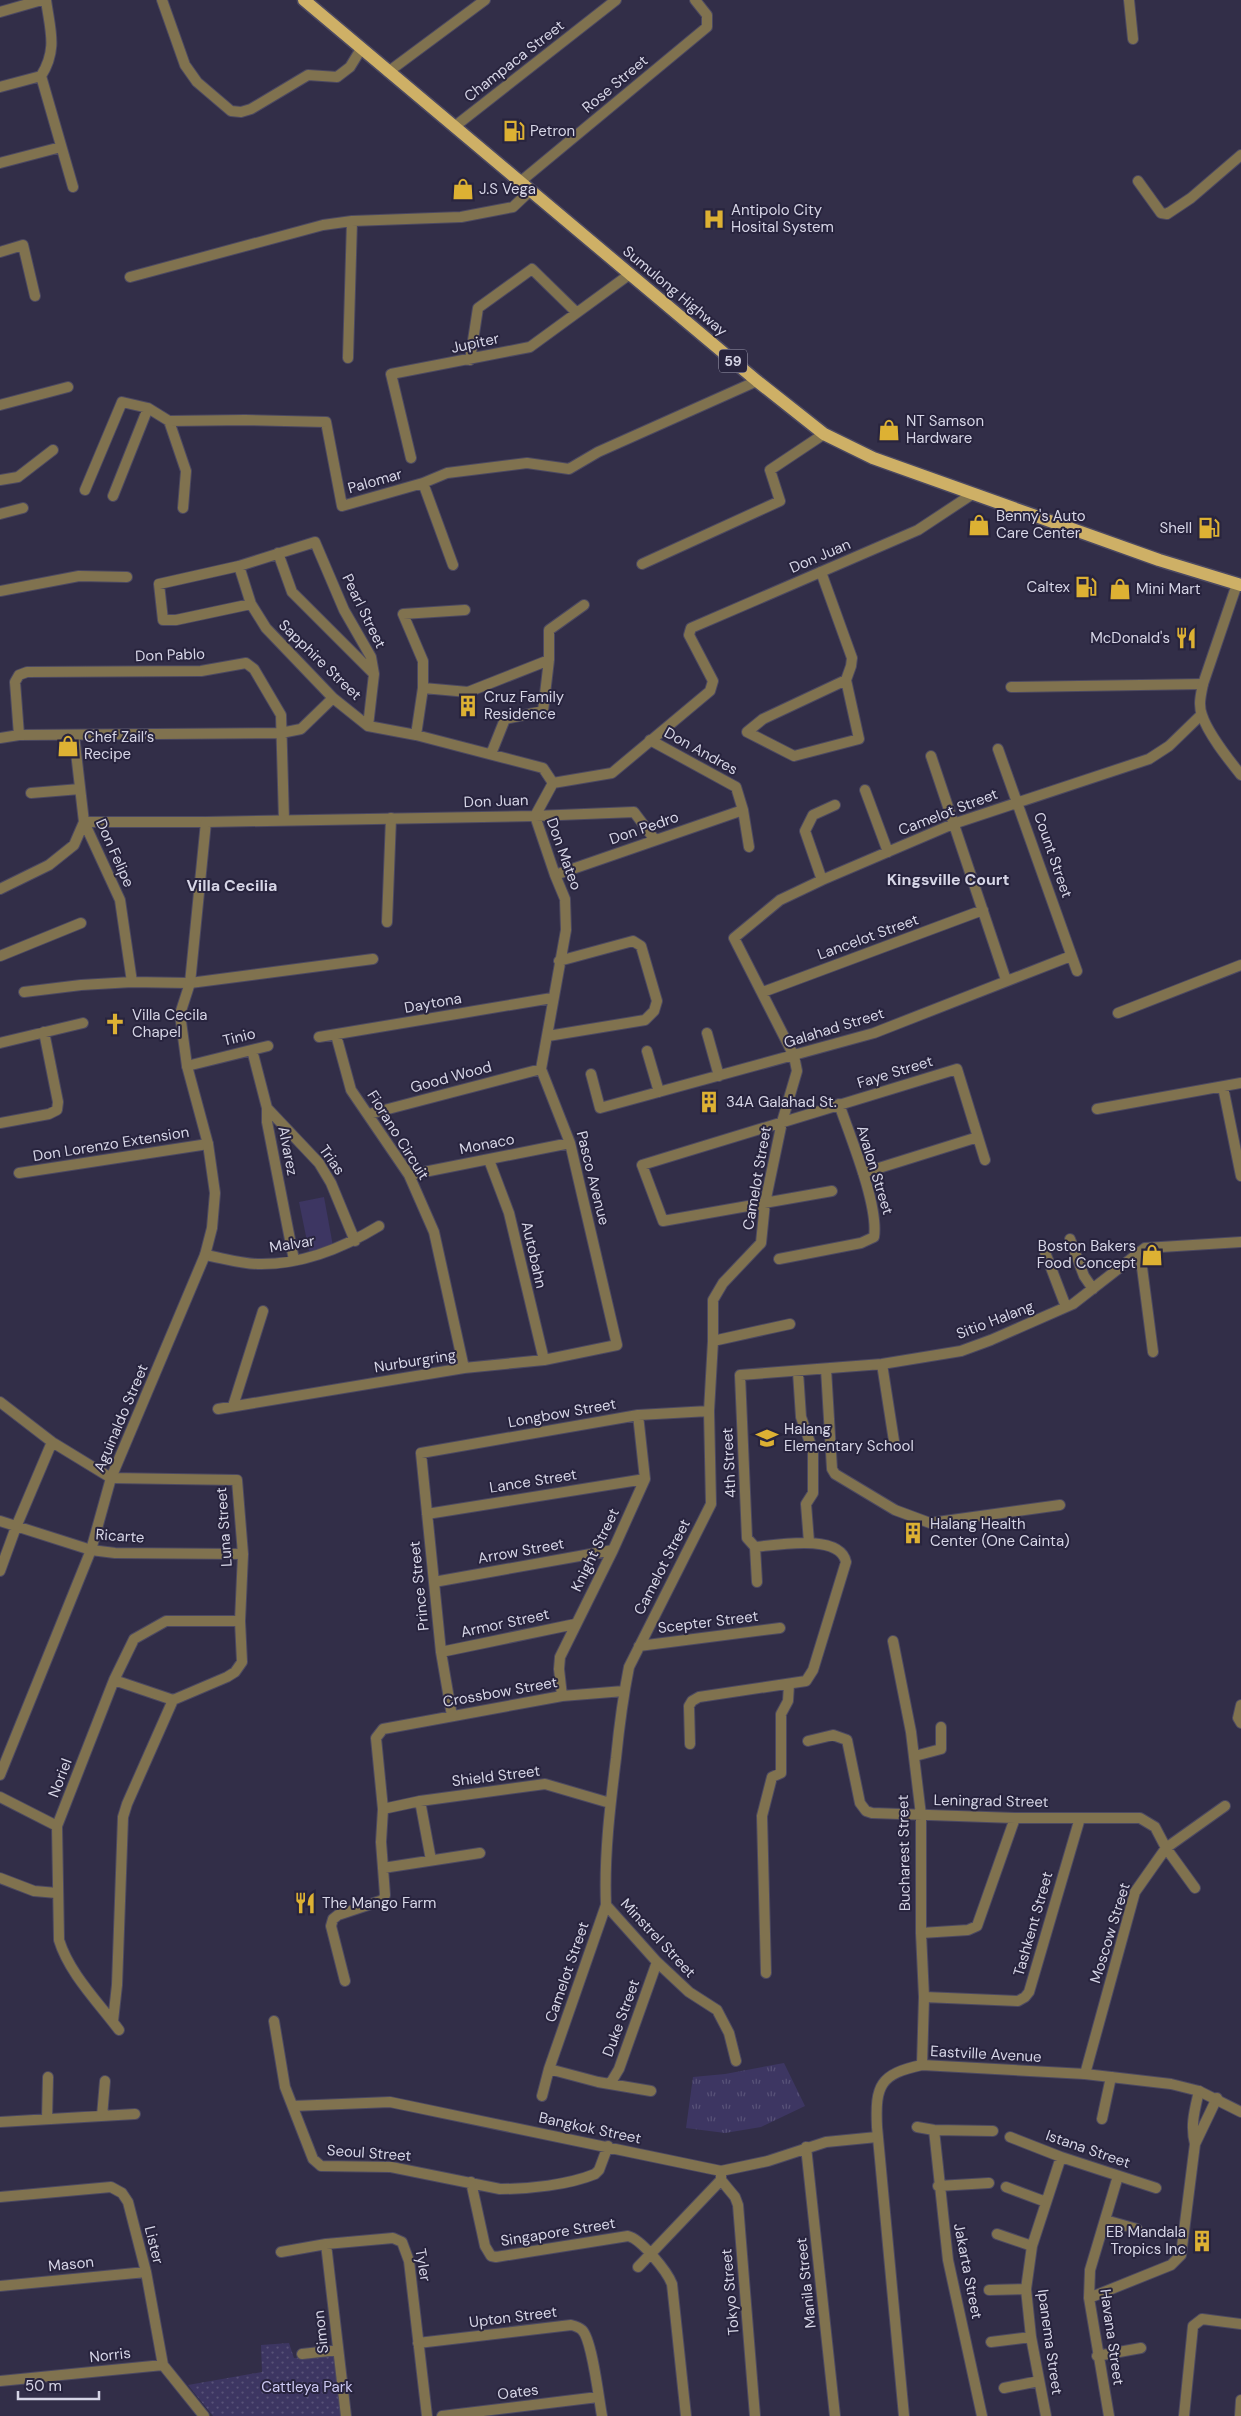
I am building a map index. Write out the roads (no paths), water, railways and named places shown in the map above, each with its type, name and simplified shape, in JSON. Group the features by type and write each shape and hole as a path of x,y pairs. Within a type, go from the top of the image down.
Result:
{"main road":[{"name":"Sumulong Highway","path":"304,0 757,381 824,434 873,458 971,495 1159,560 1239,585"}],"street":[{"path":"0,12 42,0"},
{"path":"0,86 41,76 50,61 52,39 46,0"},
{"path":"162,0 185,65 197,82 231,111 241,112 251,109 308,75 337,77 350,67 361,49"},
{"path":"388,72 485,0"},
{"name":"Champaca Street","path":"454,127 616,0"},
{"name":"Rose Street","path":"520,182 707,27 707,15 695,0"},
{"path":"1129,0 1133,39"},
{"path":"41,76 73,187"},
{"path":"0,163 61,147"},
{"path":"1138,181 1161,213 1167,214 1191,198 1241,155"},
{"path":"130,277 323,225 352,221 461,217 513,207 530,191"},
{"path":"348,358 352,221"},
{"path":"0,252 23,245 35,296"},
{"path":"470,360 478,308 532,269 576,312"},
{"name":"Jupiter","path":"411,458 391,374 530,347 630,274"},
{"name":"Palomar","path":"169,421 326,422 342,506 424,483 447,473 527,463 568,469 598,452 757,381"},
{"path":"0,405 68,387"},
{"path":"85,490 122,402 148,408 169,421 186,471 183,508"},
{"path":"113,496 148,408"},
{"path":"642,564 780,502 770,470 824,434"},
{"path":"0,480 18,477 53,450"},
{"path":"424,483 452,565"},
{"name":"Don Juan","path":"84,822 206,822 535,816 553,783 612,773 710,691 713,681 689,635 691,628 918,530 971,495"},
{"path":"0,514 23,508"},
{"name":"Pearl Street","path":"278,553 315,542 344,610 371,657 374,674 368,726"},
{"path":"250,604 176,620 163,620 159,584 239,566 278,553 292,592 374,674"},
{"name":"Sapphire Street","path":"239,566 250,604 266,628 333,698 368,726 416,735 543,768 553,783"},
{"path":"821,572 852,658 852,666 846,680 859,739 794,756 747,732 762,719 846,680"},
{"path":"0,591 80,576 128,577"},
{"path":"1239,585 1203,684 1200,699 1201,715 1241,775"},
{"path":"491,754 505,719 542,711 549,660 549,630 584,605"},
{"path":"416,735 424,688 423,661 403,614 465,610"},
{"path":"424,688 468,692 549,660"},
{"name":"Don Pablo","path":"19,735 15,682 19,675 27,672 186,672 246,663 254,669 281,715 284,820"},
{"path":"1011,687 1203,684"},
{"path":"0,739 19,735 281,732 301,729 333,698"},
{"name":"Camelot Street","path":"542,2096 549,2069 606,1905 610,1803 624,1691 629,1667 711,1504 709,1411 714,1341 713,1300 723,1283 761,1243 765,1203 782,1122 797,1071 794,1056 734,938 780,900 822,880 954,824 1018,801 1149,759 1169,746 1201,715"},
{"name":"Don Felipe","path":"74,735 84,822 120,900 132,982"},
{"name":"Don Andres","path":"650,740 736,787 743,810 749,847"},
{"name":"Count Street","path":"998,749 1077,971"},
{"path":"932,756 1006,980"},
{"path":"30,793 80,789"},
{"path":"865,790 888,852"},
{"path":"822,880 805,831 813,815 835,804"},
{"name":"Don Pedro","path":"555,875 743,810"},
{"path":"535,816 634,812 655,840"},
{"name":"Don Mateo","path":"535,816 565,899 566,930 559,962"},
{"path":"387,922 391,818"},
{"path":"0,889 49,865 74,845 84,822"},
{"name":"Aguinaldo Street","path":"0,1775 91,1550 111,1478 205,1255 212,1228 215,1193 208,1144 187,1066 180,1014 190,983 206,822"},
{"name":"Lancelot Street","path":"763,992 983,910"},
{"path":"0,956 81,923"},
{"path":"541,1069 559,962 633,941 641,946 657,1001 654,1011 645,1020 548,1036"},
{"name":"Galahad Street","path":"591,1074 600,1108 874,1033 1071,956"},
{"path":"24,992 80,985 132,982 190,983 373,959"},
{"path":"1118,1013 1241,964"},
{"name":"Daytona","path":"319,1037 552,998"},
{"path":"0,1043 83,1023"},
{"path":"0,1123 49,1114 57,1110 58,1102 44,1032"},
{"path":"707,1033 719,1076"},
{"name":"Fiorano Circuit","path":"336,1035 351,1090 410,1175 434,1232 464,1368"},
{"name":"Tinio","path":"187,1066 268,1046"},
{"name":"Alvarez","path":"252,1050 267,1108 267,1122 294,1260"},
{"path":"647,1051 660,1092"},
{"name":"Good Wood","path":"369,1114 541,1069"},
{"name":"Pasco Avenue","path":"541,1069 570,1143 617,1344"},
{"name":"Faye Street","path":"765,1203 663,1221 642,1164 957,1069 978,1137"},
{"path":"1097,1109 1241,1083"},
{"path":"1223,1087 1241,1176"},
{"name":"Avalon Street","path":"779,1259 861,1243 874,1237 876,1224 863,1173 839,1104"},
{"name":"Trias","path":"267,1108 319,1163 331,1183 355,1241"},
{"path":"863,1173 978,1137 985,1160"},
{"name":"Monaco","path":"410,1175 570,1143"},
{"name":"Don Lorenzo Extension","path":"19,1173 208,1144"},
{"name":"Autobahn","path":"489,1160 509,1213 544,1360"},
{"path":"765,1203 832,1191"},
{"name":"Malvar","path":"205,1255 258,1264 294,1260 326,1253 355,1241 379,1226"},
{"path":"1070,1239 1084,1276 1093,1289"},
{"name":"Sitio Halang","path":"740,1374 798,1372 882,1364 961,1351 992,1340 1066,1307 1093,1289 1145,1248 1241,1242"},
{"path":"1043,1247 1066,1307"},
{"path":"1140,1252 1152,1352"},
{"path":"233,1406 263,1311"},
{"path":"714,1341 790,1324"},
{"name":"Nurburgring","path":"218,1408 464,1368 544,1360 617,1344"},
{"path":"882,1364 894,1441"},
{"path":"826,1369 832,1469 835,1474 863,1492 896,1510 930,1523 1060,1505"},
{"path":"798,1372 801,1417 813,1451 813,1493 806,1504 809,1542"},
{"name":"4th Street","path":"740,1374 747,1538 755,1547 757,1582"},
{"path":"0,1402 52,1442 111,1478"},
{"name":"Longbow Street","path":"421,1452 638,1415 709,1411"},
{"name":"Knight Street","path":"562,1696 558,1669 560,1657 613,1550 644,1478 638,1415"},
{"path":"0,1571 16,1527 52,1442"},
{"name":"Prince Street","path":"421,1452 441,1652 452,1716"},
{"name":"Luna Street","path":"111,1478 237,1480 243,1554 240,1621 242,1662 235,1672 174,1700"},
{"name":"Lance Street","path":"427,1514 644,1478"},
{"name":"Ricarte","path":"0,1521 91,1550 115,1553 243,1554"},
{"path":"690,1744 689,1706 692,1700 699,1697 806,1681 811,1676 846,1562 843,1553 836,1549 809,1542 755,1547"},
{"name":"Arrow Street","path":"434,1582 613,1550"},
{"name":"Noriel","path":"174,1700 127,1804 124,1817 116,2025 85,1986 62,1950 59,1940 57,1893 58,1826 114,1680 134,1639 166,1621 240,1621"},
{"name":"Armor Street","path":"441,1652 575,1624"},
{"name":"Scepter Street","path":"639,1646 780,1628"},
{"name":"Bucharest Street","path":"893,1641 915,1756 921,1815 921,1933 924,1997 922,2065"},
{"path":"114,1680 174,1700"},
{"path":"766,1973 763,1808 772,1777 781,1773 781,1714 788,1701 789,1684"},
{"name":"Crossbow Street","path":"383,1808 376,1738 383,1729 562,1696 624,1691"},
{"path":"1240,1722 1241,1705"},
{"path":"915,1756 941,1749 941,1727"},
{"name":"Leningrad Street","path":"808,1741 833,1735 847,1740 860,1803 866,1811 1016,1818 1140,1818 1154,1827 1166,1848 1195,1888"},
{"name":"Shield Street","path":"383,1808 420,1801 545,1784 610,1803"},
{"path":"0,1797 58,1826"},
{"path":"420,1801 432,1860"},
{"name":"Moscow Street","path":"1085,2074 1135,1892 1166,1848 1225,1806"},
{"path":"345,1981 331,1926 333,1919 338,1915 383,1900 385,1895 381,1842 383,1808"},
{"path":"921,1933 968,1930 977,1926 1016,1818"},
{"name":"Tashkent Street","path":"924,1997 1018,2001 1025,1997 1029,1992 1080,1818"},
{"path":"383,1868 480,1852"},
{"path":"0,1878 34,1891 57,1893"},
{"name":"Minstrel Street","path":"606,1905 657,1962 689,1992 717,2010 727,2027 736,2061"},
{"name":"Duke Street","path":"610,2084 618,2069 657,1962"},
{"name":"Seoul Street","path":"274,2021 285,2087 314,2159 321,2166 391,2167 500,2189 516,2189 590,2176 599,2170 608,2146"},
{"name":"Eastville Avenue","path":"904,2416 877,2137 876,2100 879,2090 891,2076 903,2070 922,2065 1085,2074 1199,2091 1241,2112"},
{"path":"549,2069 610,2084 651,2091"},
{"path":"47,2119 48,2077"},
{"path":"1102,2119 1111,2077"},
{"path":"102,2116 105,2080"},
{"path":"1195,2144 1192,2132 1192,2118 1199,2091"},
{"path":"1089,2298 1171,2264 1182,2255 1195,2144 1216,2098"},
{"name":"Bangkok Street","path":"294,2106 390,2102 608,2146 721,2175 826,2142 877,2137"},
{"path":"0,2122 135,2114"},
{"path":"917,2127 934,2130 994,2131"},
{"name":"Jakarta Street","path":"934,2130 938,2186 948,2260 982,2416"},
{"name":"Istana Street","path":"1010,2136 1061,2157 1156,2188"},
{"name":"Manila Street","path":"806,2147 835,2416"},
{"name":"Ipanema Street","path":"1046,2416 1031,2337 1026,2289 1032,2246 1061,2157"},
{"path":"638,2267 721,2175"},
{"name":"Tokyo Street","path":"721,2175 738,2205 756,2416"},
{"name":"Havana Street","path":"1109,2416 1097,2356 1089,2298 1090,2270 1118,2176"},
{"name":"Singapore Street","path":"471,2182 485,2246 491,2256 496,2257 628,2236 650,2254 672,2284 686,2416"},
{"path":"938,2186 989,2182"},
{"name":"Lister","path":"0,2197 111,2187 117,2189 128,2202 146,2272 163,2365 204,2416"},
{"path":"1006,2187 1046,2202"},
{"path":"1105,2220 1137,2229"},
{"path":"997,2234 1032,2246"},
{"name":"Tyler","path":"281,2252 326,2244 393,2238 402,2242 409,2261 427,2416"},
{"name":"Simon","path":"326,2244 346,2416"},
{"name":"Mason","path":"0,2286 146,2272"},
{"path":"989,2290 1026,2289"},
{"path":"1184,2416 1191,2330 1202,2319 1241,2324"},
{"name":"Upton Street","path":"418,2343 571,2325 577,2326 582,2330 588,2341 602,2416"},
{"path":"991,2342 1031,2337"},
{"path":"1097,2356 1142,2348"},
{"path":"302,2354 338,2350"},
{"name":"Norris","path":"0,2381 163,2365"},
{"path":"1004,2388 1039,2381"},
{"name":"Oates","path":"442,2416 598,2397"},
{"path":"1240,2416 1241,2400"}],"place":[{"name":"Petron","path":"514,131"},
{"name":"J.S Vega","path":"463,189"},
{"name":"Antipolo City Hosital System","path":"714,219"},
{"name":"NT Samson Hardware","path":"889,430"},
{"name":"Benny's Auto Care Center","path":"979,525"},
{"name":"Shell","path":"1209,528"},
{"name":"Caltex","path":"1086,587"},
{"name":"Mini Mart","path":"1120,589"},
{"name":"McDonald's","path":"1186,638"},
{"name":"Cruz Family Residence","path":"468,706"},
{"name":"Chef Zail’s Recipe","path":"68,746"},
{"name":"Villa Cecila Chapel","path":"115,1024"},
{"name":"34A Galahad St.","path":"709,1102"},
{"name":"Boston Bakers Food Concept","path":"1152,1255"},
{"name":"Halang Elementary School","path":"767,1438"},
{"name":"Halang Health Center (One Cainta)","path":"913,1533"},
{"name":"The Mango Farm","path":"305,1903"},
{"name":"EB Mandala Tropics Inc","path":"1202,2241"}],"district":[{"name":"Kingsville Court","path":"948,879"},
{"name":"Villa Cecilia","path":"232,885"}],"park label":[{"name":"Cattleya Park","path":"307,2387"}]}
